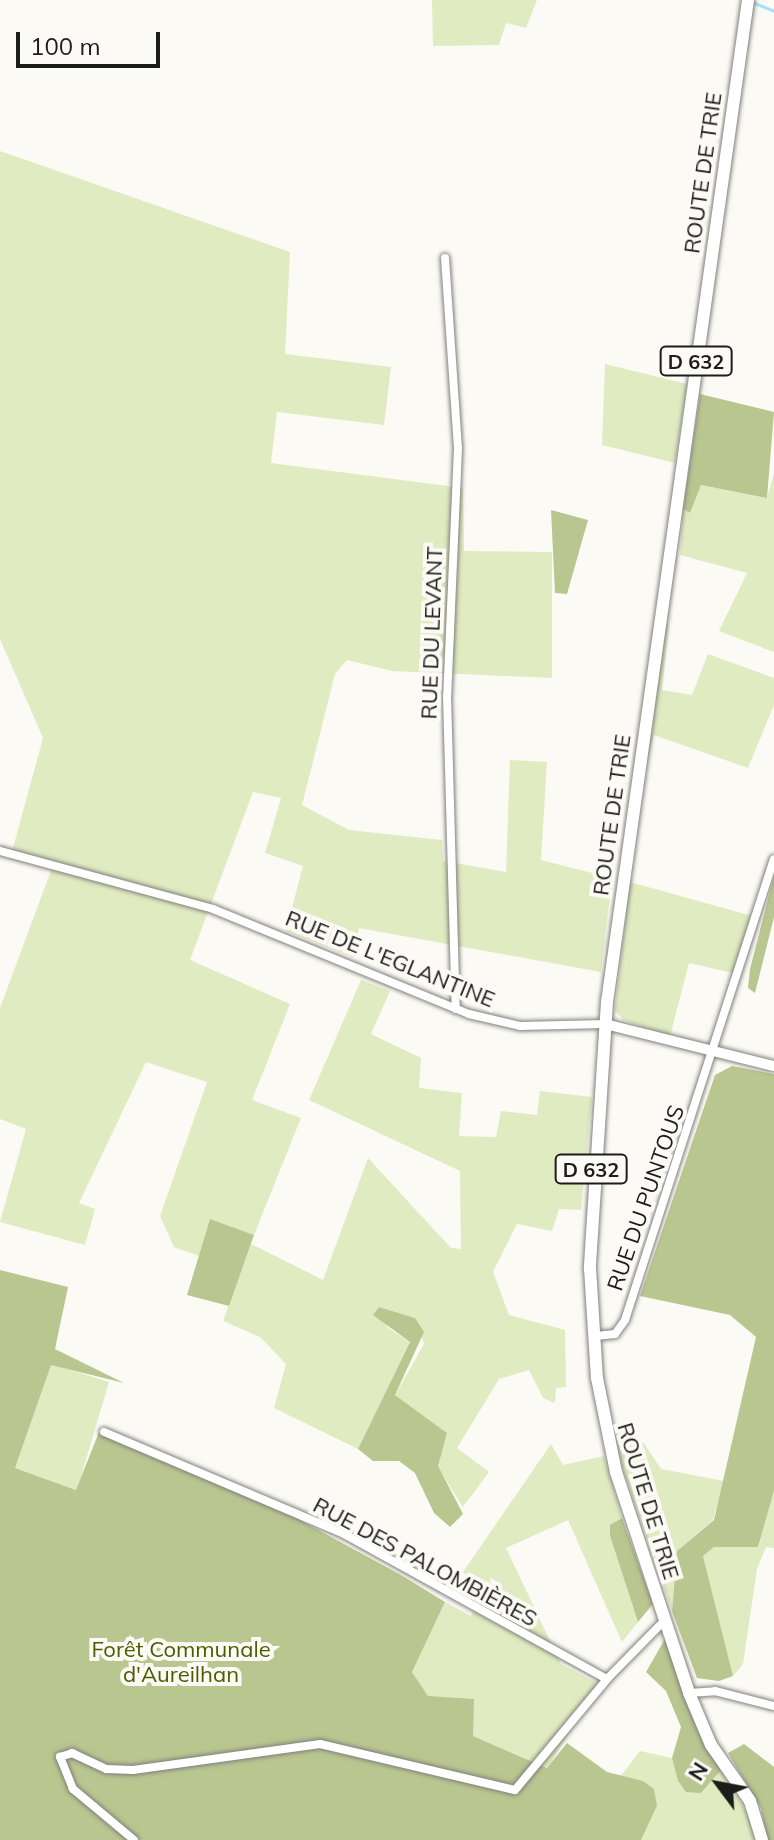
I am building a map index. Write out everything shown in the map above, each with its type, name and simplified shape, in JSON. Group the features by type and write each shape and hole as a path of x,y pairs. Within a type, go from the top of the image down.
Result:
{"main road":[{"name":"ROUTE DE TRIE","path":"664,1621 604,1422 596,1336 590,1178 605,1024 748,5"},
{"name":"D 632","path":"664,1621 705,1732 750,1801 762,1840"}],"street":[{"name":"RUE DU LEVANT","path":"445,258 458,432 447,696 456,1009"},
{"name":"RUE DE L'EGLANTINE","path":"0,851 213,909 456,1009 520,1026 605,1024"},
{"name":"RUE DU PUNTOUS","path":"596,1336 615,1334 625,1320 716,1053 774,859"},
{"path":"605,1024 774,1066"},
{"name":"RUE DES PALOMBIÈRES","path":"104,1432 344,1534 607,1679"},
{"path":"134,1840 73,1789 60,1757 72,1753 106,1769 133,1770 320,1744 515,1790 607,1679 664,1621"},
{"path":"689,1693 715,1691 774,1706"}],"green space":[{"path":"432,0 537,0 526,28 506,23 499,45 433,46"},
{"path":"0,151 290,252 285,354 391,367 384,425 277,412 271,463 463,488 464,551 552,552 552,678 392,671 347,660 335,674 302,805 349,830 442,840 443,861 506,872 510,760 547,762 541,860 612,878 601,972 359,928 353,957 286,931 303,866 265,853 281,798 253,792 190,960 290,1004 252,1100 301,1118 254,1235 210,1220 199,1256 174,1247 160,1216 207,1082 146,1062 79,1203 95,1209 85,1245 0,1222 26,1129 0,1119 0,1008 52,868 10,859 43,738 0,639"},
{"path":"605,364 687,384 675,463 602,445"},
{"path":"700,394 774,412 767,498 701,485 690,513 683,509"},
{"path":"774,473 774,652 719,631 747,573 680,555 683,509 689,513 701,485 767,498"},
{"path":"551,510 588,520 567,594 555,593"},
{"path":"664,623 669,625 662,690 692,695 708,654 774,678 774,705 748,768 654,735 642,785"},
{"path":"774,876 774,917 755,993 748,988 750,969"},
{"path":"630,882 752,916 733,973 689,963 670,1036 623,1020 615,1010"},
{"path":"361,980 390,991 371,1034 421,1058 419,1088 462,1093 459,1136 496,1137 501,1111 537,1115 540,1091 592,1097 581,1210 559,1209 552,1231 517,1224 493,1272 509,1315 565,1330 566,1387 556,1388 555,1403 543,1398 529,1370 499,1379 457,1448 489,1472 463,1507 437,1466 447,1433 395,1395 424,1344 415,1318 379,1307 388,1328 410,1342 358,1449 274,1408 286,1364 260,1337 223,1321 251,1244 323,1280 368,1158 451,1248 461,1249 460,1171 309,1100"},
{"path":"732,1066 774,1074 774,1491 758,1547 714,1547 703,1556 733,1676 719,1681 697,1678 672,1611 677,1551 714,1520 756,1337 730,1315 640,1296 715,1075"},
{"path":"210,1219 254,1235 229,1306 187,1295"},
{"name":"Forêt Communale d'Aureilhan","path":"0,1270 68,1287 55,1349 124,1383 51,1365 15,1468 76,1490 99,1432 274,1506 401,1575 445,1602 412,1672 428,1696 474,1699 473,1736 547,1768 567,1743 607,1772 643,1781 654,1789 657,1806 641,1840 0,1840"},
{"path":"379,1307 415,1318 424,1332 395,1395 447,1433 438,1466 463,1514 450,1527 434,1513 415,1473 399,1461 373,1461 358,1449 410,1342 373,1315"},
{"path":"51,1364 109,1382 77,1490 15,1468"},
{"path":"616,1427 644,1443 661,1469 724,1481 713,1520 677,1551 672,1611 617,1452"},
{"path":"551,1444 563,1465 604,1456 622,1518 610,1525 610,1536 638,1622 622,1642 568,1520 506,1548 561,1664 598,1684 548,1768 473,1736 473,1718 428,1696 412,1672 445,1602 471,1616 483,1589 463,1572"},
{"path":"774,1491 774,1548 766,1547 757,1569 743,1664 733,1676 703,1556 714,1547 758,1547"},
{"path":"622,1518 653,1604 638,1622 610,1536 610,1525"},
{"path":"665,1639 692,1716 721,1770 701,1793 686,1792 678,1781 672,1758 681,1727 666,1691 646,1672"},
{"path":"744,1744 774,1767 774,1840 767,1840 761,1808 728,1753"},
{"path":"640,1751 672,1758 678,1781 701,1793 721,1770 751,1819 755,1840 641,1840 657,1806 643,1781 620,1777"}],"waterway":[{"path":"752,2 774,11"}]}
